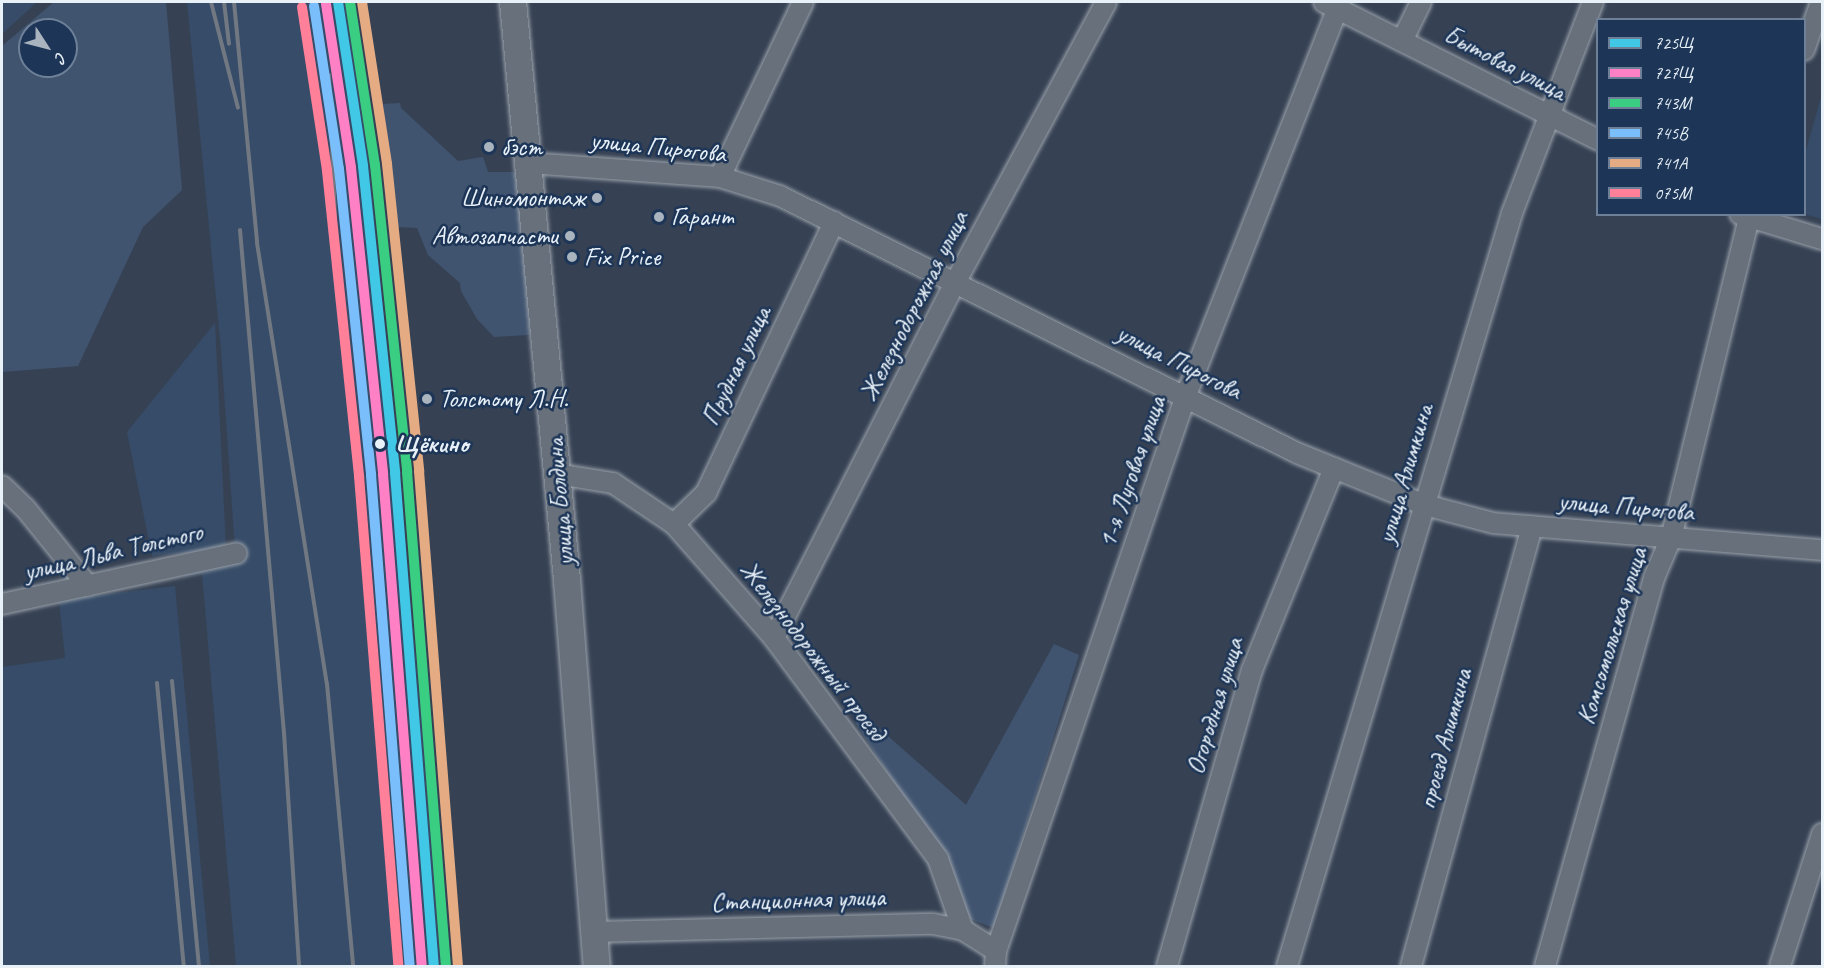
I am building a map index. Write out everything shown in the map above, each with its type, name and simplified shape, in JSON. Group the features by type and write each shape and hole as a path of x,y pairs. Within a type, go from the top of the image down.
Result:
{"main road":[{"name":"улица Болдина","path":"513,2 557,474 597,966"}],"street":[{"path":"720,177 803,2"},
{"name":"Железнодорожная улица","path":"774,638 955,283 1106,2"},
{"path":"1402,41 1421,2"},
{"name":"улица Алимкина","path":"1287,966 1509,224 1548,114 1593,2"},
{"path":"1806,44 1821,2"},
{"name":"Бытовая улица","path":"1333,4 1596,139"},
{"name":"1-я Луговая улица","path":"996,959 1186,395 1333,4"},
{"name":"улица Пирогова","path":"529,163 720,177 780,196 1334,468 1425,505 1493,523 1822,550"},
{"path":"1746,216 1822,239"},
{"name":"Комсомольская улица","path":"1545,966 1654,578 1671,538 1746,216"},
{"name":"Прудная улица","path":"674,524 706,494 834,222"},
{"name":"Огородная улица","path":"1167,966 1252,670 1334,468"},
{"name":"Железнодорожный проезд","path":"557,474 613,483 674,524 774,638 938,860 963,930"},
{"path":"2,486 25,508 88,586"},
{"name":"проезд Алимкина","path":"1411,966 1532,526"},
{"name":"улица Льва Толстого","path":"2,604 237,553"},
{"path":"1780,966 1822,834"},
{"name":"Станционная улица","path":"594,932 933,924 963,930 996,959"}],"shaded area":[{"path":"2,2 37,2 18,18 2,34"},
{"path":"54,2 166,2 182,190 143,227 78,366 2,372 2,46 18,32 18,78 78,78 78,18 35,18"},
{"path":"187,2 354,2 445,966 236,966 202,574 181,576 175,557 235,549 221,349"},
{"path":"1822,94 1822,219 1806,215 1806,150"},
{"path":"400,103 401,108 458,161 483,157 488,172 525,172 542,334 494,337 477,319 461,291 460,283 428,255 417,228 397,227 383,104"},
{"path":"215,323 226,549 152,556 127,432"},
{"path":"175,586 210,966 2,966 2,667 65,658 59,600"},
{"path":"1054,644 1079,655 994,928 965,917 942,857 855,722 863,714 966,805"}],"railway":[{"path":"211,2 238,108"},
{"path":"224,2 229,44"},
{"path":"234,2 257,243 327,684 353,966"},
{"path":"329,75 335,218"},
{"path":"240,230 284,733 299,966"},
{"path":"172,681 199,966"},
{"path":"157,683 184,966"}],"transit line":[{"name":"725Щ","path":"338,2 363,166 395,473 434,966"},
{"name":"743М","path":"350,2 375,165 407,472 446,965"},
{"name":"741А","path":"362,2 387,164 419,471 458,964"},
{"name":"727Щ","path":"326,4 351,168 383,474 422,966"},
{"name":"745В","path":"314,6 339,169 371,475 410,966"},
{"name":"075М","path":"302,7 327,171 359,476 398,966"}],"place":[{"name":"бэст","path":"489,147"},
{"name":"Шиномонтаж","path":"597,198"},
{"name":"Гарант","path":"659,217"},
{"name":"Автозапчасти","path":"570,236"},
{"name":"Fix Price","path":"572,257"},
{"name":"Толстому Л.Н.","path":"427,399"},
{"name":"Щёкино","path":"380,444"}]}
